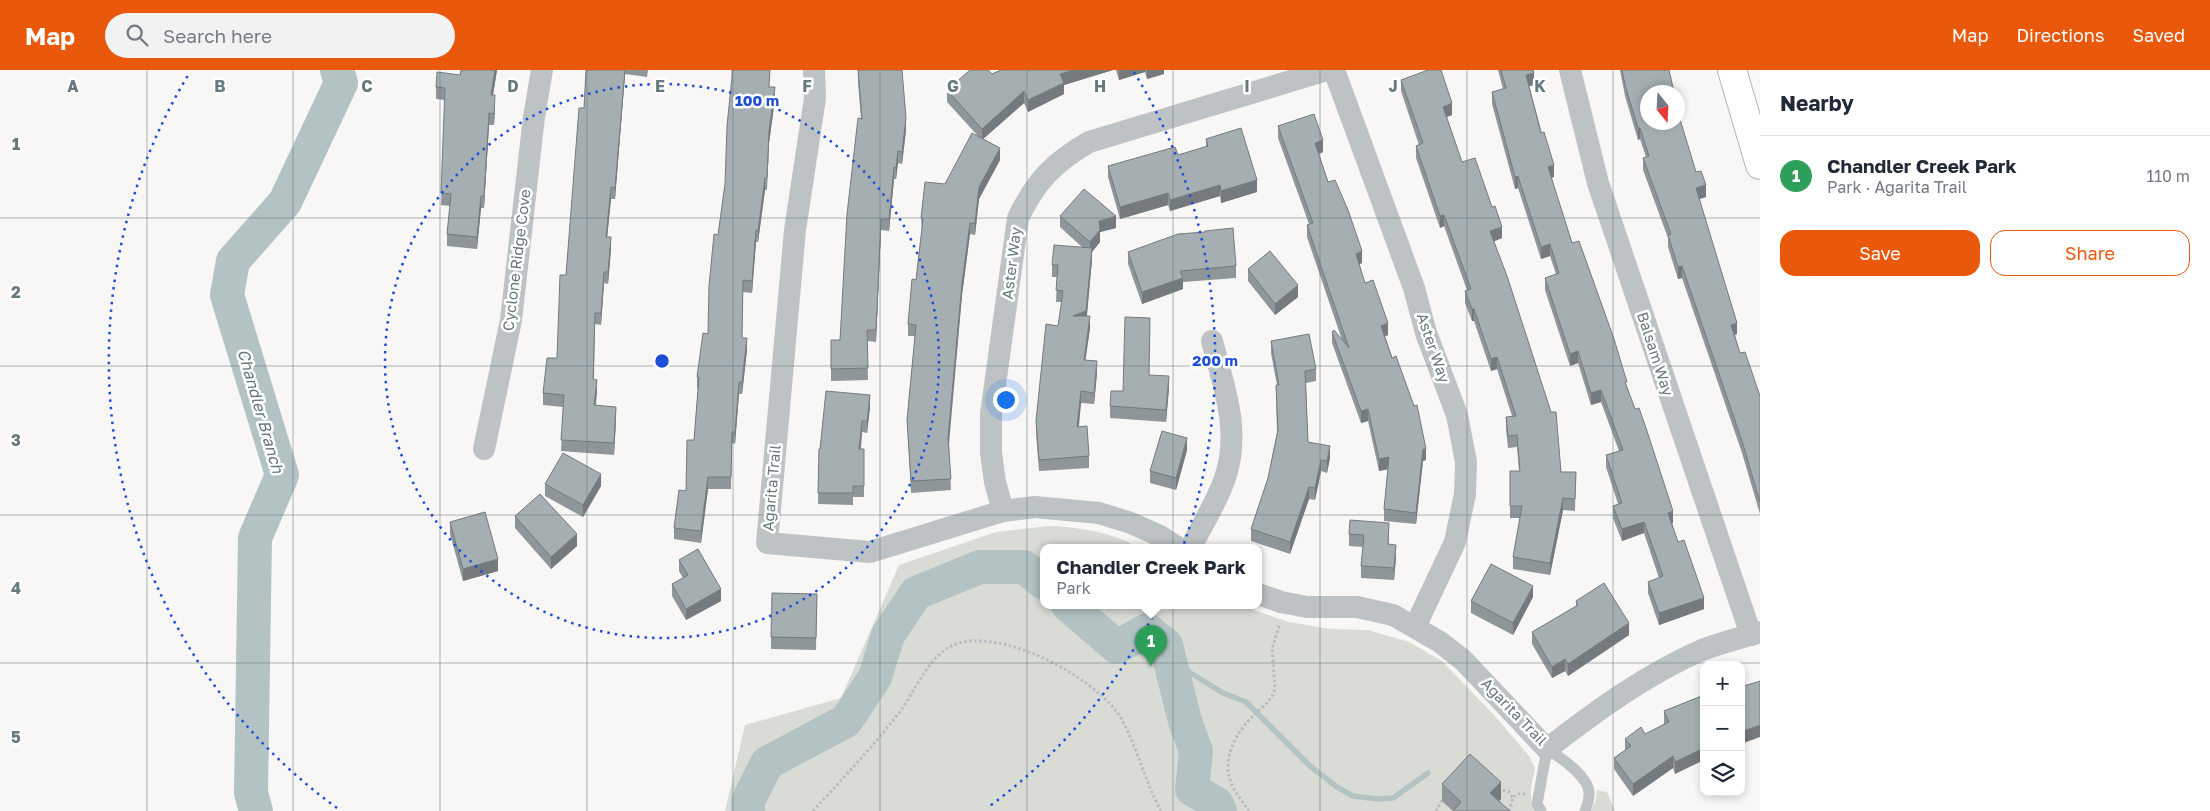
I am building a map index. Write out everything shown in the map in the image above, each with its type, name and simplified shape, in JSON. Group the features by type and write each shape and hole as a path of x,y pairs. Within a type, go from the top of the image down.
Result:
{"main road":[{"path":"1732,70 1758,154"}],"street":[{"name":"Cyclone Ridge Cove","path":"484,449 512,320 534,117 542,70"},
{"name":"Agarita Trail","path":"814,70 815,98 795,230 767,543 870,552 1003,511 1035,508 1068,509 1099,513 1131,523 1173,544"},
{"name":"Aster Way","path":"1003,511 995,482 991,453 991,414 1018,218 1030,194 1052,167 1065,155 1088,142 1326,70"},
{"name":"Aster Way","path":"1334,70 1414,288 1426,333 1457,415 1466,462 1465,494 1455,542 1415,627"},
{"name":"Balsam Way","path":"1570,70 1598,183 1755,634"},
{"path":"1193,544 1221,488 1231,454 1232,429 1229,405 1212,342"},
{"name":"Agarita Trail","path":"1262,595 1281,602 1306,607 1357,607 1381,611 1415,627 1440,642 1463,660 1547,749 1620,694 1675,662 1704,649 1755,634"}],"lane":[{"path":"1541,811 1537,804 1547,749 1583,778 1590,793 1585,811"}],"path":[{"path":"1249,811 1232,785 1227,763 1232,745 1251,718 1274,696 1272,649 1280,623"},
{"path":"813,811 900,713 941,652 955,643 976,640 1005,644 1038,656 1070,673 1112,707 1122,720 1161,811"},
{"path":"1492,787 1509,792 1513,798"},
{"path":"1509,811 1513,798 1518,794 1526,794"},
{"path":"1436,811 1446,795"}],"shaded area":[{"path":"1048,526 1071,528 1106,534 1132,544 1040,544 1040,609 1252,609 1289,622 1330,629 1368,630 1409,642 1442,661 1495,716 1529,756 1535,768 1531,795 1534,811 725,811 745,725 841,698 899,565 996,532"},
{"path":"1597,790 1607,792 1615,811 1591,811 1596,800"}],"building":[{"path":"461,70 495,70 491,95 495,95 494,114 489,113 484,196 481,196 477,237 447,234 451,194 441,193 445,88 436,87 437,72 460,75"},
{"path":"586,70 625,70 615,188 611,187 606,237 611,237 608,272 604,272 601,313 595,313 593,379 597,380 594,405 616,407 614,443 561,440 564,395 543,393 547,358 557,358 560,275 566,275 579,108 584,108"},
{"path":"732,70 770,70 769,87 775,87 769,131 767,178 765,178 758,231 756,230 752,281 743,280 742,338 747,338 742,382 739,382 735,432 732,432 731,477 708,477 701,531 674,528 679,490 686,491 687,440 694,440 699,377 697,377 703,333 708,334 709,286 714,234 718,235 725,184 727,126"},
{"path":"858,70 902,70 906,118 902,152 898,151 896,168 894,167 889,219 881,219 876,330 867,330 868,368 831,369 831,340 840,340 847,214 858,118 862,119"},
{"path":"970,70 988,70 992,74 1001,70 1074,70 1060,74 1064,83 1028,100 1024,91 982,129 947,90"},
{"path":"1428,70 1441,70 1452,103 1443,107 1462,162 1475,158 1492,207 1495,206 1502,227 1490,231 1507,276 1551,412 1556,412 1561,472 1576,472 1575,499 1563,498 1550,563 1513,557 1522,506 1510,506 1510,471 1520,471 1517,435 1508,436 1506,417 1516,416 1497,357 1491,359 1474,309 1472,309 1465,291 1471,289 1444,215 1440,216 1416,146 1423,143 1401,80"},
{"path":"1501,70 1533,70 1534,73 1526,75 1541,133 1544,132 1554,165 1548,167 1572,243 1579,241 1614,339 1627,382 1625,382 1635,409 1639,408 1646,428 1673,511 1668,513 1678,542 1684,540 1704,598 1659,613 1648,582 1663,576 1644,522 1622,529 1613,506 1622,503 1606,455 1623,450 1601,390 1591,393 1578,351 1570,354 1545,278 1559,273 1550,244 1541,247 1518,176 1515,177 1492,92 1506,88"},
{"path":"1622,70 1669,70 1672,85 1640,85 1640,128 1638,128"},
{"path":"1314,114 1323,140 1315,143 1328,182 1335,180 1348,210 1362,251 1356,254 1365,283 1373,280 1388,323 1381,326 1392,358 1396,356 1414,406 1417,405 1426,449 1423,449 1416,513 1384,509 1389,457 1379,459 1368,409 1361,411 1332,332 1334,330 1349,348 1307,225 1313,223 1278,126"},
{"path":"1241,128 1257,180 1221,191 1220,185 1170,200 1168,193 1120,207 1108,166 1175,147 1178,155 1208,146 1206,139"},
{"path":"1641,130 1683,130 1696,172 1701,171 1706,185 1696,188 1737,323 1731,325 1740,353 1745,352 1760,396 1760,502 1742,441 1682,266 1678,267 1668,235 1671,234 1643,158 1649,156"},
{"path":"972,133 1000,148 979,187 975,223 970,223 962,283 948,438 951,479 911,481 907,420 916,325 908,324 912,279 916,280 925,182 945,184"},
{"path":"1084,189 1116,216 1099,221 1100,230 1090,242 1060,216"},
{"path":"1233,228 1236,266 1180,271 1183,278 1142,292 1128,252 1178,234"},
{"path":"1054,245 1092,248 1086,311 1073,316 1090,316 1084,360 1097,361 1094,393 1081,391 1077,427 1087,426 1089,456 1039,460 1036,421 1046,324 1058,326 1063,291 1056,290 1058,265 1052,265"},
{"path":"1270,251 1298,285 1275,304 1248,269"},
{"path":"1125,317 1150,318 1149,375 1169,376 1166,410 1110,406 1111,391 1123,391"},
{"path":"1309,334 1316,369 1305,371 1308,442 1330,446 1327,461 1321,460 1315,488 1309,487 1290,542 1251,529 1268,478 1278,430 1276,385 1279,385 1271,341"},
{"path":"826,391 870,395 867,421 862,421 859,449 864,449 864,486 853,486 853,493 818,493 819,449"},
{"path":"1162,431 1187,438 1176,478 1150,471"},
{"path":"563,453 601,474 583,505 545,484"},
{"path":"540,494 577,534 551,557 515,516"},
{"path":"485,512 498,559 463,569 450,522"},
{"path":"1350,520 1389,523 1388,544 1396,545 1394,568 1361,566 1364,535 1349,534"},
{"path":"698,549 721,589 686,609 672,584 688,575 679,560"},
{"path":"1491,564 1533,586 1513,623 1471,601"},
{"path":"1604,583 1629,623 1568,664 1565,659 1552,667 1532,632 1578,605 1576,601"},
{"path":"772,593 817,594 816,638 771,637"},
{"path":"1760,681 1760,725 1745,731 1745,706 1745,686"},
{"path":"1700,697 1700,750 1675,762 1673,756 1633,784 1614,758 1631,746 1625,739 1641,727 1645,734 1669,722 1664,711"},
{"path":"1470,754 1501,782 1490,793 1510,811 1453,811 1461,802 1442,784"}],"waterway":[{"name":"Chandler Branch","path":"256,811 251,793 255,538 282,475 227,295 233,261 285,202 341,83 337,70"},
{"name":"Chandler Branch","path":"748,811 748,801 767,763 846,721 875,677 888,635 916,593 980,567 1024,567 1040,580"},
{"name":"Chandler Branch","path":"1073,609 1117,647 1147,630 1166,645 1185,721 1196,751 1192,789 1217,804 1220,811"},
{"path":"1171,661 1223,693 1246,702 1310,766 1337,787 1353,796 1378,799 1393,798 1428,773"}],"place":[{"name":"Chandler Creek Park","path":"1151,666"}]}
